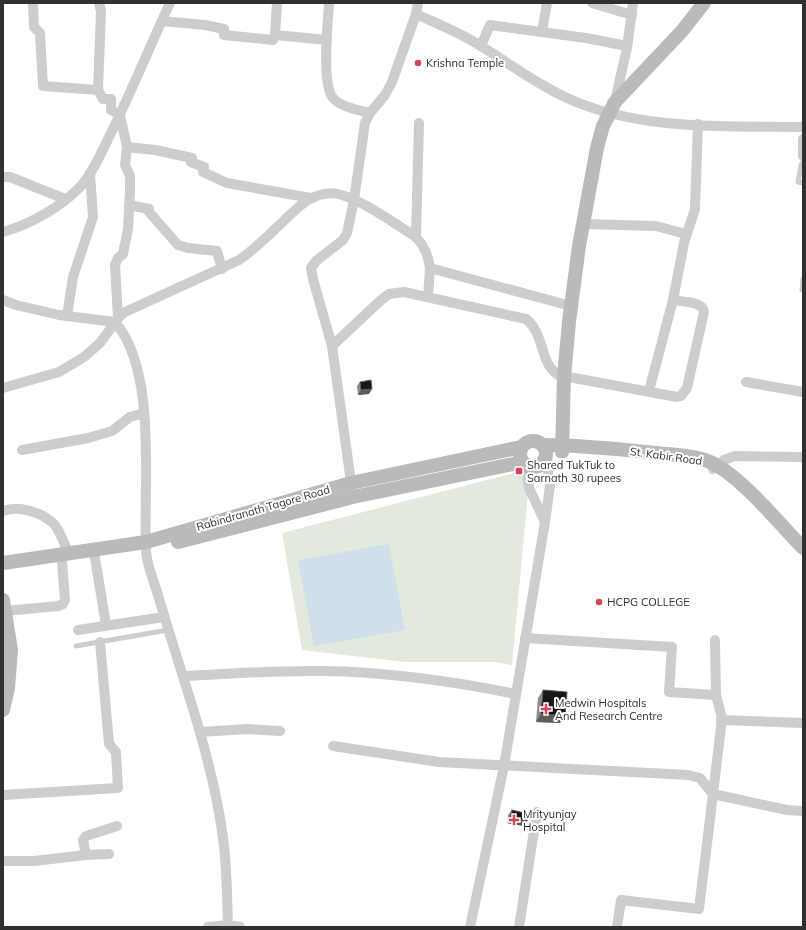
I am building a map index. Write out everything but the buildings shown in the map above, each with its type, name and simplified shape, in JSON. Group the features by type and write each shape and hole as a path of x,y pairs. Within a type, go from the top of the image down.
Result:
{"main road":[{"path":"562,449 564,377 571,306 597,148 612,107 682,31 704,3"},
{"name":"Rabindranath Tagore Road","path":"3,572 66,558 95,558 146,546 352,490 522,447 532,440 545,451 538,466 524,464 352,490"},
{"path":"522,447 520,455 524,464"},
{"name":"St. Kabir Road","path":"545,451 562,449 714,468 744,487 803,548"},
{"name":"St. Kabir Road","path":"714,468 803,559"},
{"name":"Rabindranath Tagore Road","path":"3,563 66,558 146,546"},
{"path":"3,710 8,688 11,650 4,606"},
{"path":"3,653 10,668"}],"street":[{"path":"33,3 34,27 40,33 43,86 98,90"},
{"path":"99,3 100,34 98,90 103,99 111,100 110,110 120,115"},
{"path":"3,232 27,223 65,199 81,185 90,174 120,115 170,3"},
{"path":"162,22 211,26 224,29 224,35 273,40 275,35 277,3"},
{"path":"329,3 327,74 330,93 342,105 370,113"},
{"path":"352,490 332,346 311,268 316,262 343,240 349,228 365,123 370,113 385,95 392,82 416,14 418,3"},
{"path":"542,32 547,3"},
{"path":"592,3 632,15"},
{"path":"612,107 627,46 633,3"},
{"path":"416,14 478,44 522,74 567,98 612,107 652,121 803,127"},
{"path":"478,44 482,41 490,25 627,46"},
{"path":"275,35 327,40"},
{"path":"120,115 127,147 125,165 130,176 128,229 122,254 118,258 115,265 116,320 126,334 140,381 144,414 146,546 164,617 200,732 214,789 223,837 228,925"},
{"path":"416,237 419,123"},
{"path":"649,391 673,300 686,234 694,209 698,124"},
{"path":"803,139 803,156"},
{"path":"127,147 155,150 192,158 191,162 204,166 203,172 227,183 311,198"},
{"path":"67,316 73,277 93,217 90,174"},
{"path":"3,177 10,178 65,199"},
{"path":"3,388 47,377 74,364 100,343 116,320 125,312 222,269 250,253 301,205 311,198 328,193 338,194 354,200 416,237 423,245 428,255 430,268 428,297"},
{"path":"129,205 149,209 149,212 154,220 178,245 188,248 217,251 222,269"},
{"path":"584,224 656,226 686,234"},
{"path":"430,268 571,306"},
{"path":"332,346 389,294 404,292 526,319 533,324 538,332 549,366 553,372 564,377 677,397 681,396 687,388 703,308 700,305 673,300"},
{"path":"3,300 31,309 67,316 116,320"},
{"path":"746,382 803,392"},
{"path":"22,450 92,437 112,431 130,417 144,414"},
{"path":"470,927 504,766 545,522 550,486 545,451"},
{"path":"714,468 724,460 735,456 802,454"},
{"path":"524,464 529,488 545,522"},
{"path":"3,512 20,509 42,515 54,523 66,558 65,600 63,604 58,606 4,606"},
{"path":"95,558 106,626"},
{"path":"78,630 164,617"},
{"path":"525,638 672,647 669,692 716,695"},
{"path":"617,927 621,900 699,909 721,720 716,695 715,640"},
{"path":"3,795 118,788 116,752 109,744 100,642"},
{"path":"182,676 299,671 352,672 439,680 516,694"},
{"path":"721,720 803,723"},
{"path":"200,732 247,728 280,731"},
{"path":"333,746 439,762 688,775 700,778 713,794 787,810 803,811"},
{"path":"519,927 537,812"},
{"path":"86,855 83,840 86,836 117,826"},
{"path":"3,861 34,861 109,854"},
{"path":"208,927 228,925 240,927"}],"lane":[{"path":"803,162 801,165 798,182 803,183"},
{"path":"802,290 803,279"},
{"path":"76,646 168,630"}],"shaded area":[{"path":"522,471 528,493 512,665 494,662 405,662 302,650 282,533"},
{"path":"389,544 405,630 314,646 298,560"}],"place":[{"name":"Krishna Temple","path":"418,63"},
{"name":"Shared TukTuk to Sarnath 30 rupees","path":"519,471"},
{"name":"HCPG COLLEGE","path":"599,602"},
{"name":"Medwin Hospitals And Research Centre","path":"546,709"},
{"name":"Mrityunjay Hospital","path":"514,820"}]}
